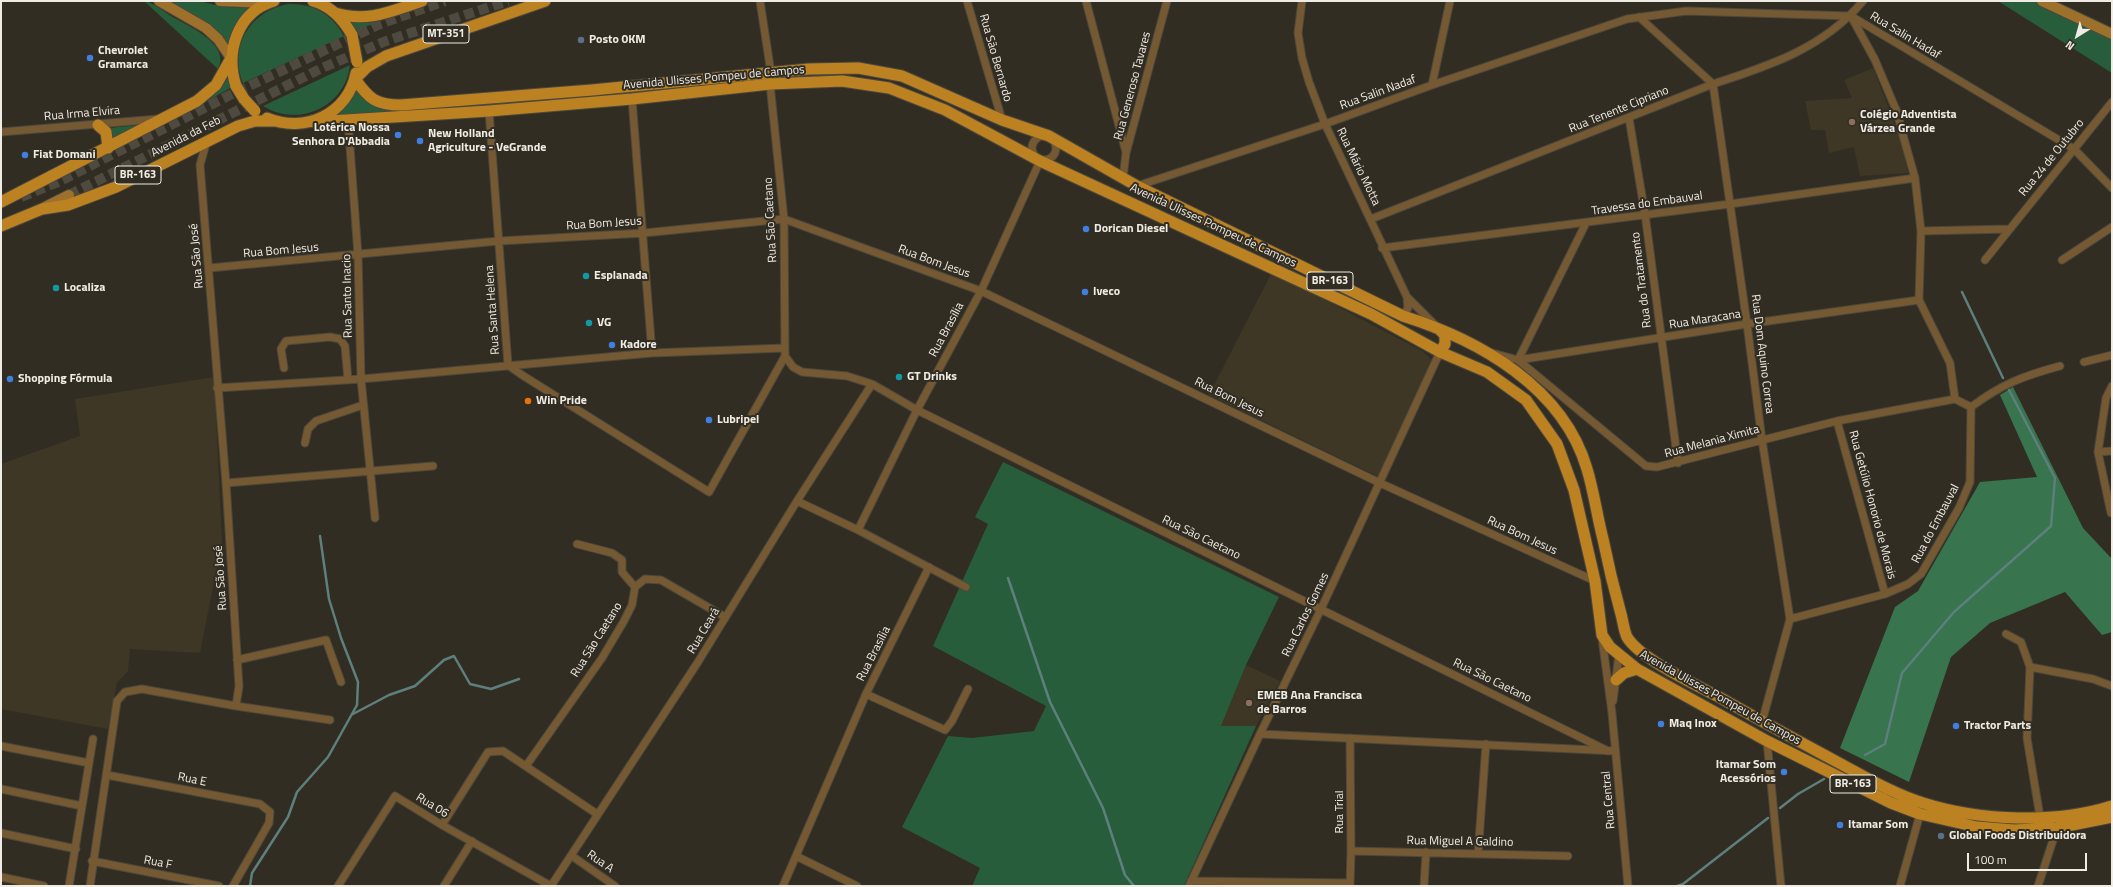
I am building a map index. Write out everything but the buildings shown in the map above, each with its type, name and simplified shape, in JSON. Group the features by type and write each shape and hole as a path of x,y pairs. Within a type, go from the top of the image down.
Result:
{"main road":[{"path":"159,1 206,28 218,39 231,59"},
{"path":"220,1 271,2"},
{"path":"313,1 320,3 335,13 352,35 357,62 355,79 349,93 339,106 314,122"},
{"path":"335,13 355,17 371,17 422,1"},
{"name":"MT-351","path":"355,79 367,67 386,56 545,1"},
{"path":"2042,1 2112,34"},
{"path":"271,2 252,13 240,26 233,43 231,59 236,86 244,99 255,111 273,121"},
{"path":"3,203 197,102 216,85 231,59"},
{"name":"Avenida Ulisses Pompeu de Campos","path":"314,122 488,111 632,99 771,78 809,69 858,68 902,76 1002,120 1049,136 1137,186 1403,316 1437,327 1486,352 1509,366 1545,396 1571,432 1587,468 1614,590 1627,638 1644,654 1762,722 1883,786 1923,803 1965,813 2018,818 2057,816 2112,806"},
{"name":"Avenida Ulisses Pompeu de Campos","path":"355,79 363,91 374,101 392,105 771,78 842,81 889,88 945,110 1040,161 1371,314 1440,352 1487,372 1526,400 1557,444 1574,490 1595,581 1602,636 1619,654 1637,669 1767,741 1891,803 1920,814 1977,827 2014,830 2057,828 2112,818"},
{"name":"Avenida da Feb","path":"1,226 42,209 68,205 116,187 207,140 238,126 255,121 273,121"},
{"name":"BR-163","path":"273,121 289,124 314,122"},
{"path":"98,125 106,132 108,148"},
{"path":"42,209 69,195"},
{"path":"1437,327 1445,336 1445,344 1440,352"},
{"path":"1595,581 1606,583 1614,590"},
{"path":"1619,654 1627,645 1627,638"},
{"path":"1616,680 1624,673 1637,669"}],"street":[{"name":"Rua São Caetano","path":"709,492 785,356 784,219 771,78 760,1"},
{"name":"Rua São Bernardo","path":"967,1 1002,120"},
{"path":"1086,1 1126,153"},
{"name":"Rua Generoso Tavares","path":"1123,178 1126,153 1167,1"},
{"name":"Rua Mário Motta","path":"1302,1 1298,33 1302,58 1308,82 1325,124 1371,219 1382,248 1407,297 1437,327"},
{"path":"1432,85 1450,1"},
{"name":"Rua Tenente Cipriano","path":"1371,219 1713,84 1770,66 1800,52 1851,16 1863,1"},
{"name":"Rua Salin Hadaf","path":"1627,19 1686,11 1851,16 2074,149 2112,188"},
{"path":"1851,16 1875,60 1897,112 1914,178 1921,231 1919,300 1950,363 1955,399 1971,406 2007,383 2023,376 2060,366"},
{"path":"1639,17 1713,84"},
{"name":"Rua Salin Nadaf","path":"1137,186 1325,124 1432,85 1627,19"},
{"name":"Rua Dom Aquino Correa","path":"1713,84 1748,324 1762,440 1790,618 1762,722"},
{"path":"632,99 644,233 652,353"},
{"name":"Rua 24 de Outubro","path":"1985,260 2112,102"},
{"name":"Rua Santa Helena","path":"488,111 508,365 522,376 709,492"},
{"name":"Rua Irma Elvira","path":"1,132 98,125 166,118"},
{"name":"Rua do Tratamento","path":"1629,118 1645,214 1660,338 1678,463"},
{"name":"Rua Santo Inacio","path":"348,120 358,255 361,379 369,472 375,518"},
{"path":"1040,136 1049,136 1056,143 1056,153 1047,161 1040,161 1031,151 1032,145 1040,136"},
{"name":"Rua São José","path":"207,140 200,165 217,388 226,483 239,686 236,706"},
{"name":"Rua Brasília","path":"858,530 917,410 981,291 1040,161"},
{"name":"Travessa do Embauval","path":"1382,248 1586,223 1914,178"},
{"name":"Rua Bom Jesus","path":"209,268 499,241 644,233 784,219 981,291 1380,483 1595,581"},
{"path":"1518,360 1586,223"},
{"path":"2062,260 2112,227"},
{"path":"1921,231 2009,229"},
{"path":"1403,316 1408,308 1407,297"},
{"name":"Rua Maracana","path":"1518,360 1748,324 1919,300"},
{"path":"284,368 281,349 286,341 330,337 340,339 345,346 348,380"},
{"path":"217,388 361,379 652,353 785,348"},
{"name":"Rua Carlos Gomes","path":"1190,884 1260,734 1321,609 1440,352"},
{"name":"Rua Melania Ximita","path":"1486,352 1494,352 1518,360 1646,466 1656,467 1678,463 1837,421 1955,399"},
{"path":"2084,362 2112,355"},
{"name":"Rua São Caetano","path":"785,356 793,367 802,372 847,376 872,384 917,410 1612,751"},
{"name":"Rua Ceará","path":"551,886 698,662 797,501 872,384"},
{"path":"2111,512 2098,452 2106,398 2112,386"},
{"path":"305,443 308,429 316,421 363,405"},
{"name":"Rua do Embauval","path":"1790,618 1885,594 1908,584 1921,574 1965,497 1970,482 1971,406"},
{"name":"Rua Getúlio Honorio de Morais","path":"1837,421 1885,594"},
{"path":"2098,452 2112,451"},
{"path":"226,483 433,466"},
{"path":"797,501 858,530 966,586"},
{"path":"577,544 612,553 622,560 622,572 636,587 645,579 660,580 725,617"},
{"name":"Rua Brasília","path":"783,886 866,694 929,568"},
{"name":"Rua São Caetano","path":"526,766 609,646 632,605 636,587"},
{"path":"2006,634 2021,642 2030,667 2027,738 2040,817"},
{"name":"Rua Central","path":"1602,636 1612,713"},
{"path":"237,660 326,640 341,682"},
{"name":"Rua Central","path":"1619,654 1612,713 1612,751 1628,886"},
{"path":"2030,667 2093,679 2112,686"},
{"path":"90,886 92,861 107,775 117,701 125,692 142,689 236,706 330,720"},
{"name":"Rua Brasília","path":"866,694 944,730 952,721 968,689"},
{"path":"1260,734 1612,751"},
{"name":"Rua Trial","path":"1350,738 1350,885"},
{"path":"69,886 93,739"},
{"path":"1767,741 1781,886"},
{"path":"1478,854 1486,744"},
{"path":"1,746 90,763"},
{"path":"442,825 488,752 503,751 597,814"},
{"name":"Rua E","path":"107,775 260,804 270,812 269,823 233,886"},
{"path":"1,789 82,806"},
{"name":"Rua 06","path":"338,886 395,796 442,825 551,886"},
{"path":"1900,886 1920,814"},
{"path":"2038,886 2057,828"},
{"path":"1,833 76,849"},
{"path":"444,886 472,841"},
{"name":"Rua Miguel A Galdino","path":"1351,851 1568,856"},
{"path":"1424,886 1426,852"},
{"name":"Rua A","path":"572,856 615,886"},
{"path":"796,856 857,886"},
{"name":"Rua F","path":"92,861 219,886"},
{"path":"1,877 44,886"},
{"path":"1190,884 1350,885"}],"shaded area":[{"name":"Colégio Adventista Várzea Grande","path":"1873,68 1903,145 1908,173 1860,176 1854,147 1829,153 1825,130 1811,130 1805,101 1852,98 1844,80"},
{"path":"1272,272 1422,351 1433,361 1379,477 1209,395"},
{"path":"214,377 222,541 200,653 130,649 128,671 117,683 108,729 1,709 1,464 80,436 75,399"},
{"name":"EMEB Ana Francisca de Barros","path":"1246,665 1280,681 1256,726 1221,726"}],"green space":[{"path":"144,1 155,5 206,37 219,52 220,60 218,69"},
{"path":"169,1 199,1 224,7 250,8 235,27 228,46 213,27"},
{"path":"1998,1 2036,1 2112,38 2112,73"},
{"path":"288,4 306,5 321,11 334,22 344,36 243,83 239,70 238,56 246,33 253,23 263,14"},
{"path":"347,21 361,23 379,22 354,31"},
{"path":"350,65 346,80 339,92 330,102 318,110 305,114 291,115 277,112 263,106"},
{"path":"229,76 232,87 202,104 220,89"},
{"path":"355,87 362,97 370,104 380,108 392,109 392,111 332,116"},
{"path":"139,125 112,139 110,128"},
{"path":"2013,387 2083,528 2112,559 2112,632 2102,635 2065,592 1990,623 1951,657 1909,782 1840,748 1895,607 1918,591 1980,482 2037,477 2000,395"},
{"path":"1003,462 1279,597 1246,665 1221,726 1256,726 1184,886 972,886 980,868 902,827 948,736 972,738 1034,731 1046,706 933,646 988,524 975,517"}],"waterway":[{"path":"1962,292 2003,378"},
{"path":"1865,755 1885,744 1902,673 1954,612 2051,526 2055,478 2009,390"},
{"path":"250,886 252,873 288,817 297,792 328,757 357,705 358,682 341,638 329,599 320,536"},
{"path":"1008,578 1050,702 1103,808 1125,875 1134,886"},
{"path":"353,714 389,695 415,686 444,660 454,656 470,684 491,689 519,679"},
{"path":"1780,808 1798,794 1824,779"},
{"path":"1677,886 1683,884 1768,818"}],"tunnel":[{"path":"21,197 58,182 228,96 380,24 445,1"},
{"path":"69,195 322,68 386,41 508,1"}],"place":[{"name":"Posto 0KM","path":"581,40"},
{"name":"Chevrolet Gramarca","path":"90,58"},
{"name":"Colégio Adventista Várzea Grande","path":"1852,122"},
{"name":"Lotérica Nossa Senhora D'Abbadia","path":"398,135"},
{"name":"New Holland Agriculture - VeGrande","path":"420,141"},
{"name":"Fiat Domani","path":"25,155"},
{"name":"Dorican Diesel","path":"1086,229"},
{"name":"Esplanada","path":"586,276"},
{"name":"Localiza","path":"56,288"},
{"name":"Iveco","path":"1085,292"},
{"name":"VG","path":"589,323"},
{"name":"Kadore","path":"612,345"},
{"name":"GT Drinks","path":"899,377"},
{"name":"Shopping Fórmula","path":"10,379"},
{"name":"Win Pride","path":"528,401"},
{"name":"Lubripel","path":"709,420"},
{"name":"EMEB Ana Francisca de Barros","path":"1249,703"},
{"name":"Maq Inox","path":"1661,724"},
{"name":"Tractor Parts","path":"1956,726"},
{"name":"Itamar Som Acessórios","path":"1784,772"},
{"name":"Itamar Som","path":"1840,825"},
{"name":"Global Foods Distribuidora","path":"1941,836"}]}
